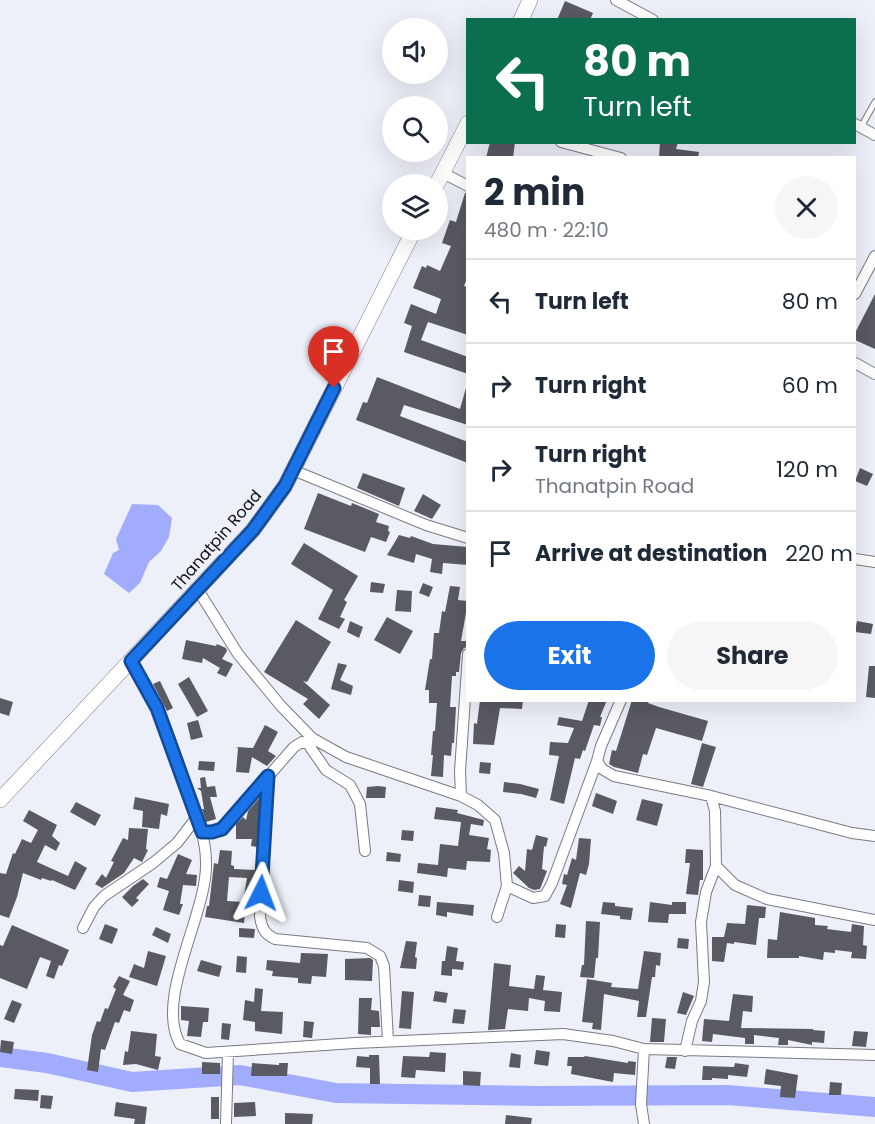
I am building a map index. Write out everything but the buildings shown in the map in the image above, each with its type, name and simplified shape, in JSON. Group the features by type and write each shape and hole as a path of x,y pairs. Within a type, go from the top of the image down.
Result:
{"main road":[{"path":"521,18 530,0"},
{"path":"442,174 466,127"},
{"name":"Thanatpin Road","path":"0,800 253,530 285,486 409,240"}],"street":[{"path":"616,0 649,18"},
{"path":"858,126 875,135"},
{"path":"568,144 614,156"},
{"path":"448,181 466,186"},
{"path":"856,292 875,256"},
{"path":"856,364 875,374"},
{"path":"293,470 426,525 466,537"},
{"path":"856,559 875,562"},
{"path":"198,590 238,654 281,706 312,738 346,757 461,796 478,805 495,820 504,853 507,886 497,917"},
{"path":"131,661 157,708 202,832 207,860 206,881 179,975 172,1014 174,1035 180,1044 206,1053 388,1041 563,1034 613,1041 644,1049 875,1051"},
{"path":"461,796 459,771 466,680"},
{"path":"507,886 532,898 544,896 552,883 601,746 620,702"},
{"path":"202,832 222,829 294,747 302,742 308,744 312,753 326,770 350,785 360,804 365,851"},
{"path":"597,761 602,769 614,776 711,796 875,836"},
{"path":"268,776 260,917 262,927 267,935 275,939 367,948 380,956 384,966 388,1041"},
{"path":"685,1051 692,1021 701,1001 704,982 701,922 706,892 716,866 714,811 711,796"},
{"path":"83,928 94,907 104,896 153,863 177,843 197,817"},
{"path":"716,866 735,885 767,899 875,920"},
{"path":"644,1049 641,1104 644,1124"},
{"path":"223,1123 228,1052"}],"lane":[{"path":"858,126 875,102"}],"water":[{"path":"132,504 158,505 172,518 169,537 161,551 149,562 140,583 129,593 104,574 113,553 119,550 116,539"}],"waterway":[{"path":"0,1057 47,1063 132,1082 240,1075 336,1093 538,1096 728,1095 875,1107"}],"route":[{"path":"261,893 268,776 222,829 202,832 157,708 131,661 253,530 285,486 334,388"}]}
